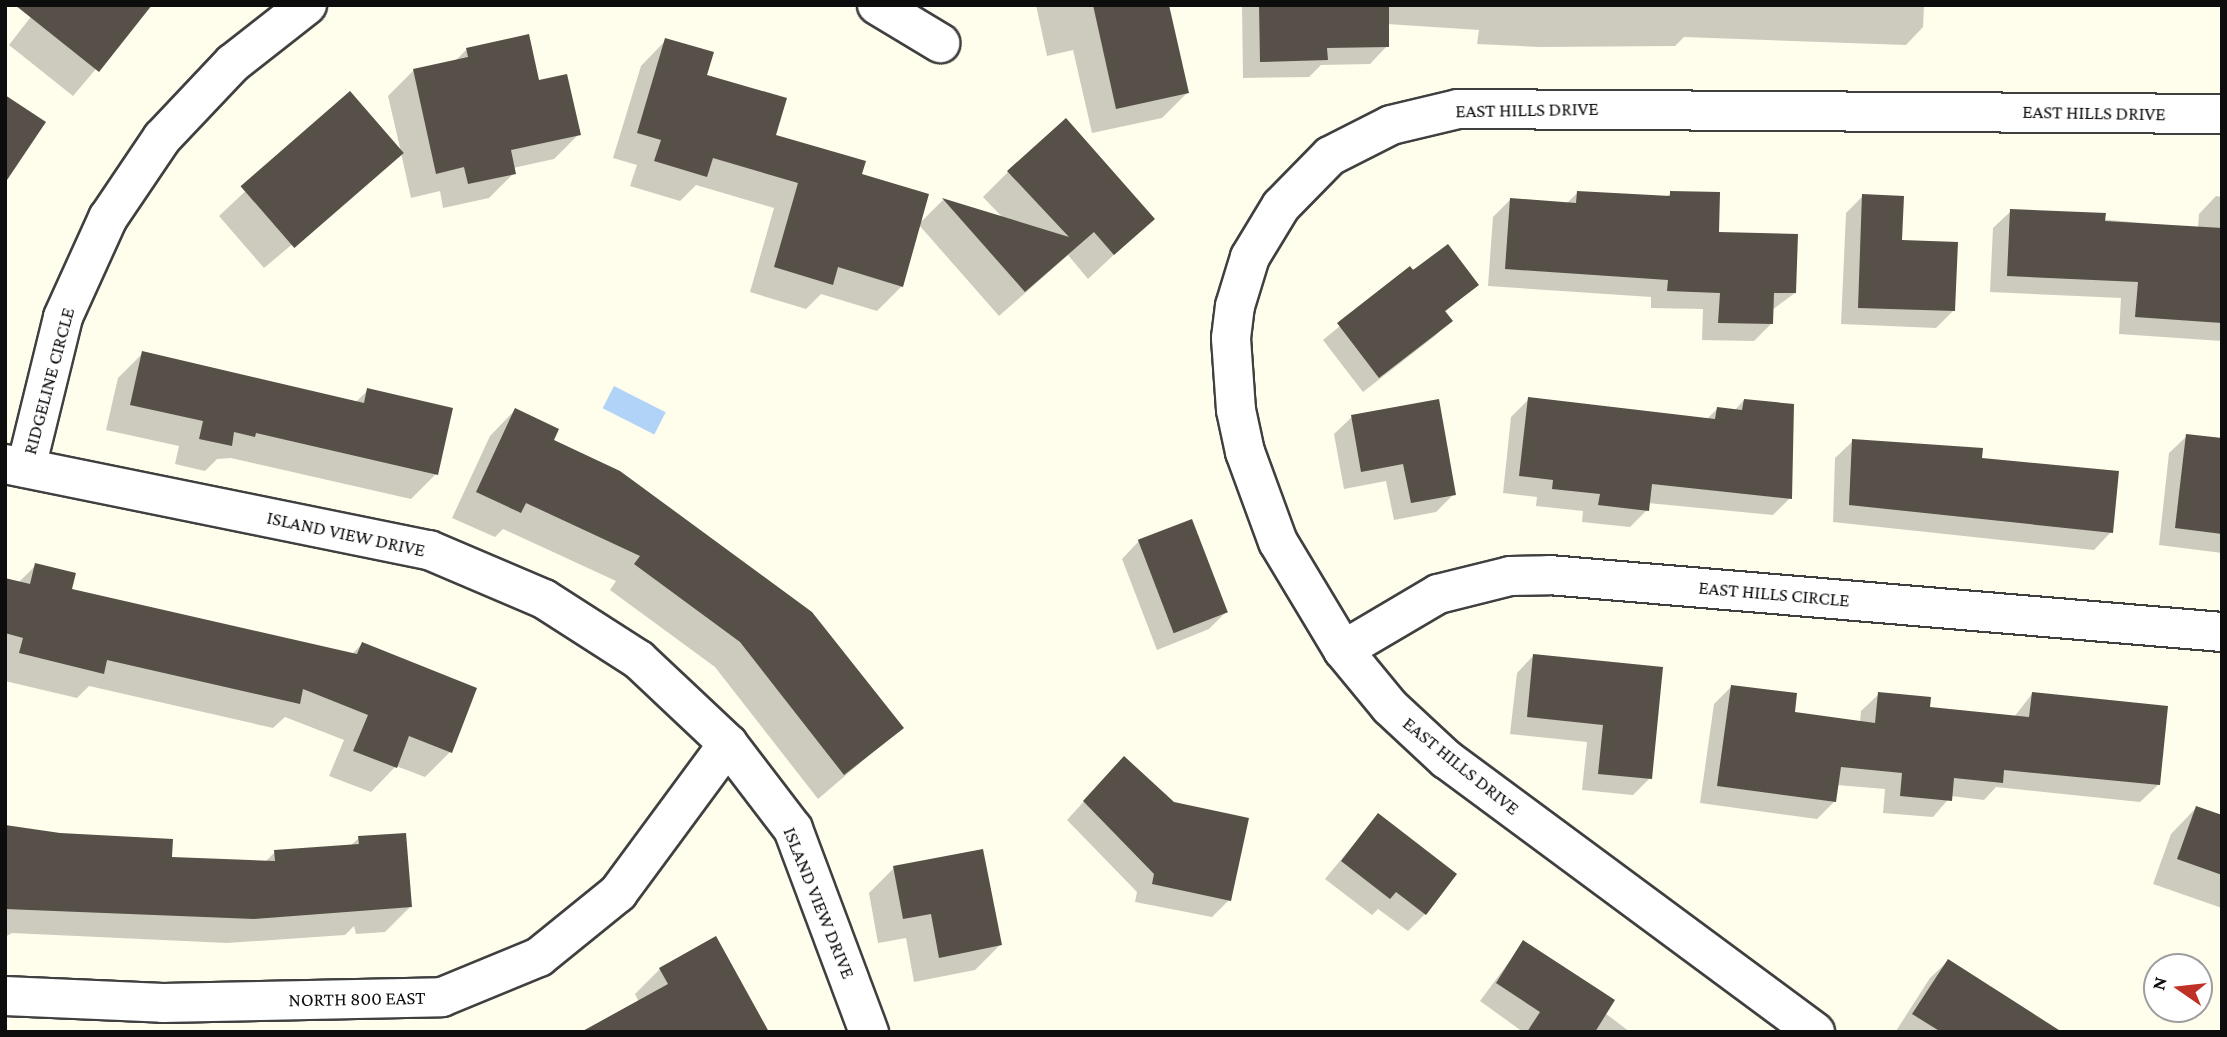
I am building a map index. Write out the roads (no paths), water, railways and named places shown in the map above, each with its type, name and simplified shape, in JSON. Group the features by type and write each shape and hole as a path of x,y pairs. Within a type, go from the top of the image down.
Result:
{"street":[{"name":"RIDGELINE CIRCLE","path":"16,466 63,317 108,218 162,138 233,63 307,5"},
{"path":"877,5 940,43"},
{"name":"EAST HILLS DRIVE","path":"1815,1032 1447,760 1390,707 1343,650 1302,586 1260,496 1236,410 1231,338 1241,280 1262,233 1304,180 1359,138 1424,115 1494,107 2222,114"},
{"name":"ISLAND VIEW DRIVE","path":"16,466 429,550 544,599 639,660 728,744 793,829 869,1032"},
{"name":"EAST HILLS CIRCLE","path":"1343,650 1438,594 1510,576 1562,576 2222,632"},
{"name":"NORTH 800 EAST","path":"5,996 163,1003 442,997 539,957 618,893 728,744"}],"water":[{"path":"614,386 666,412 654,435 603,408"}]}
